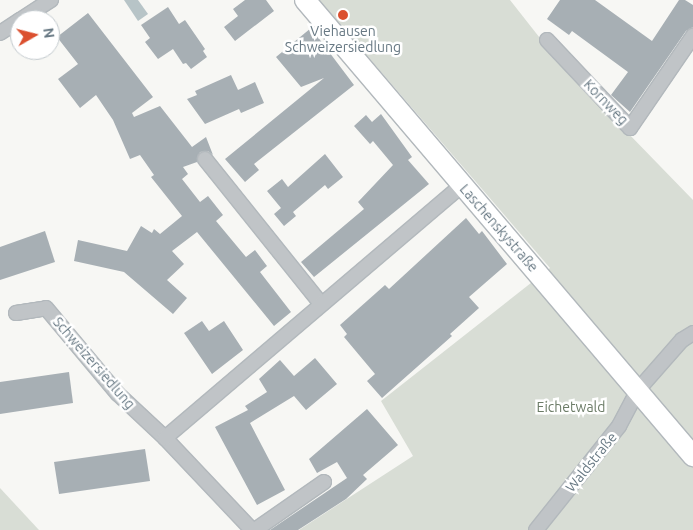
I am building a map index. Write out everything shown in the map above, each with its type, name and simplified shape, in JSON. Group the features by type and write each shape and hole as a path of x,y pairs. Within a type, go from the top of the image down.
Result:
{"street":[{"path":"36,10 52,0"},
{"name":"Laschenskystraße","path":"305,0 693,456"},
{"name":"Kornweg","path":"547,40 630,128 693,36"},
{"path":"205,159 321,304"},
{"path":"165,438 462,185"},
{"name":"Schweizersiedlung","path":"16,313 46,308 118,394 165,438 254,530 324,482"},
{"name":"Waldstraße","path":"536,530 619,426 638,390 682,340 693,333"}],"green space":[{"name":"Eichetwald","path":"319,0 510,0 558,61 693,200 693,530 299,530 413,456 381,401 550,268"},
{"path":"0,488 39,530 0,530"}],"shaded area":[{"path":"124,0 138,0 148,14 138,21"}],"building":[{"path":"245,0 266,0 274,11 235,41 224,27 238,16 233,9"},
{"path":"560,0 595,0 652,41 679,0 685,0 693,5 693,27 686,31 630,112 611,95 628,72 572,31 569,35 547,19"},
{"path":"168,7 179,24 185,20 205,49 203,51 207,57 191,69 186,63 183,64 173,49 158,59 145,42 150,38 141,25"},
{"path":"88,13 153,97 132,113 134,117 160,106 192,147 206,137 213,155 208,151 200,152 197,162 183,167 188,174 182,179 200,202 208,196 223,215 216,221 246,257 255,250 267,266 260,272 291,312 274,326 197,232 172,251 184,264 167,280 187,298 173,314 124,272 74,261 78,240 127,251 141,226 152,233 154,229 160,234 182,216 151,177 154,175 140,155 130,159 113,120 96,95 80,108 58,79 78,64 60,41 60,35"},
{"path":"311,28 354,85 254,164 259,170 245,182 225,159 324,78 301,87 276,57"},
{"path":"231,75 238,90 255,82 264,103 241,113 239,109 205,124 187,99 197,95 195,91"},
{"path":"381,114 412,157 408,160 429,184 314,277 301,262 364,209 358,202 393,165 373,141 370,144 354,126 366,115 372,122"},
{"path":"325,154 343,177 328,189 325,185 293,212 296,216 284,226 274,214 281,208 267,191 282,179 288,187"},
{"path":"466,218 479,234 482,231 507,264 469,297 479,308 450,334 452,336 382,398 367,381 375,374 344,337 347,334 340,325 385,285 389,289"},
{"path":"45,231 55,262 0,280 0,247"},
{"path":"202,321 209,331 224,321 243,350 212,374 184,333"},
{"path":"315,358 337,384 306,410 294,396 250,423 285,490 257,505 215,427 248,410 245,406 267,392 259,379 280,360 294,376"},
{"path":"69,372 73,403 0,414 0,382"},
{"path":"367,409 398,445 363,475 367,479 346,499 298,530 270,530 347,478 337,462 317,473 309,459"},
{"path":"145,449 150,481 59,494 54,462"}],"place":[{"name":"Viehausen Schweizersiedlung","path":"343,15"}]}
